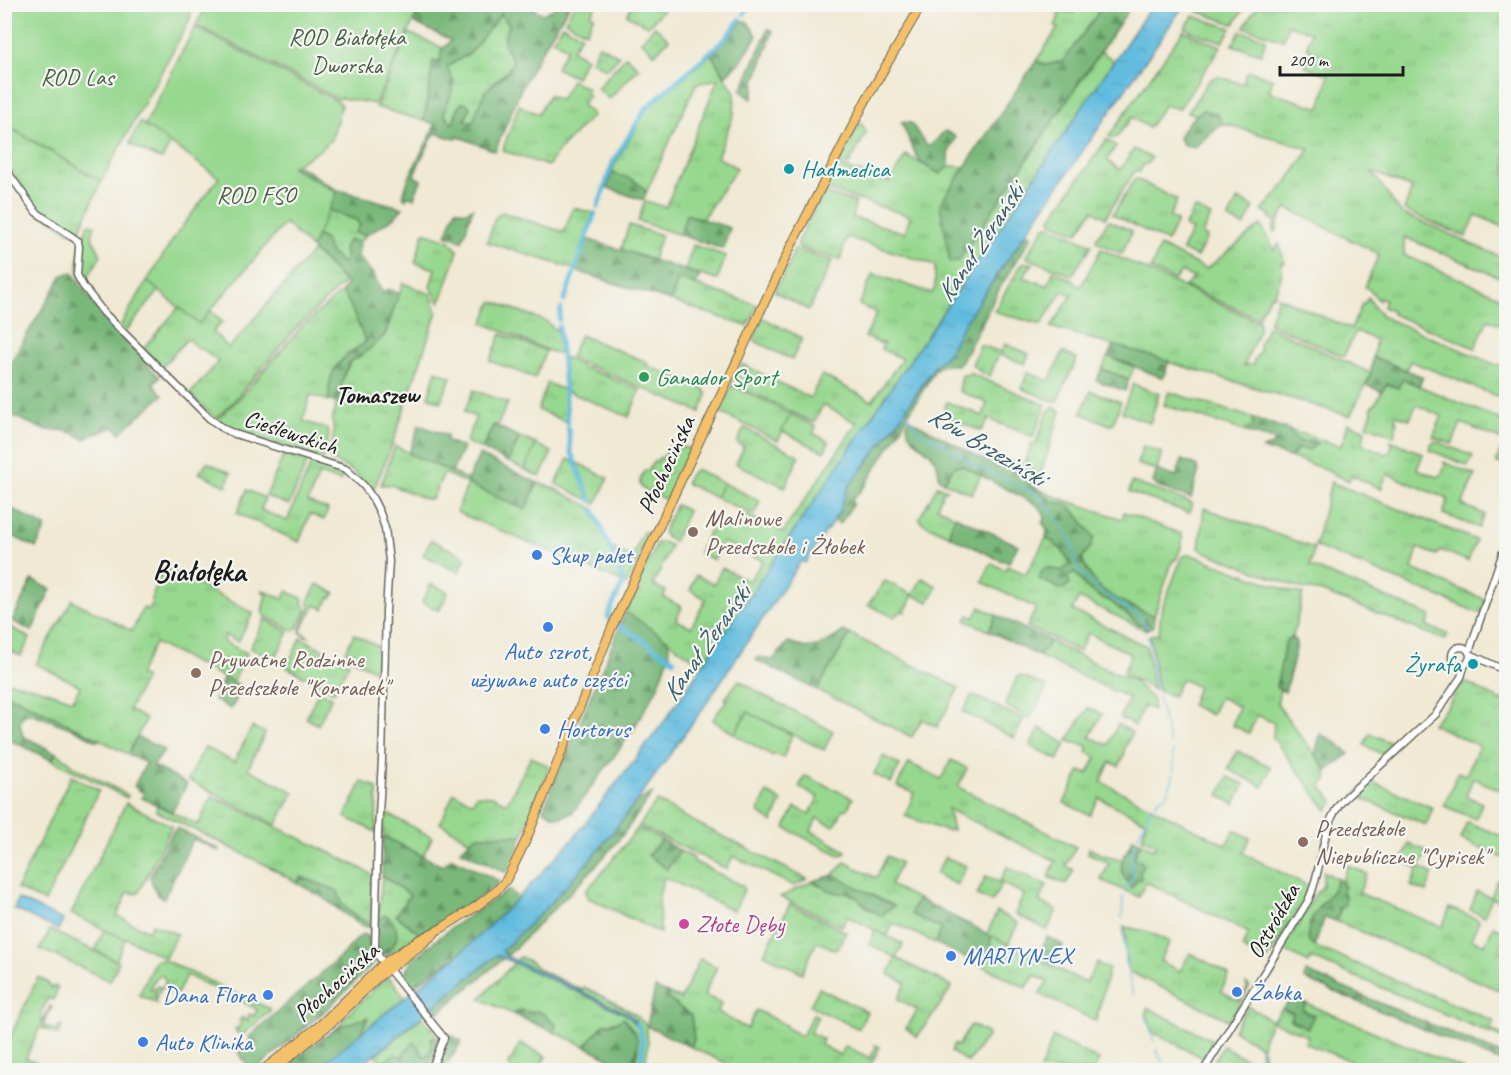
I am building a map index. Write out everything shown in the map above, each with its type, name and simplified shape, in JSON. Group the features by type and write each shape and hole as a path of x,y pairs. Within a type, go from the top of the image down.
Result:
{"main road":[{"name":"Płochocińska","path":"263,1071 420,939 477,906 506,880 527,838 614,623 790,246 866,100 922,4"},
{"name":"Płochocińska","path":"274,1071 323,1030 386,966"}],"street":[{"name":"Cieślewskich","path":"4,167 36,212 78,241 76,275 99,308 209,418 235,434 346,469 364,486 376,503 385,528 389,561 374,939 377,954 444,1038 431,1071"},
{"path":"1506,543 1475,637 1466,657 1488,662 1506,671"},
{"name":"Ostródzka","path":"1204,1071 1308,901 1318,875 1328,826 1336,808 1430,720 1447,700 1457,682 1466,657"}],"green space":[{"name":"ROD Las","path":"5,4 192,5 187,25 102,180 5,124"},
{"path":"1096,4 1097,15 1063,61 1046,65 1036,61 1058,28 1055,26 1059,9 1073,13 1076,5"},
{"path":"1201,4 1246,5 1234,24 1196,11"},
{"name":"ROD Białołęka Dworska","path":"207,5 421,5 375,104 338,99 196,25"},
{"path":"424,5 460,5 467,9 471,5 529,5 543,14 557,5 570,5 521,89 495,151 457,136 455,139 435,133 414,176 421,180 414,198 407,195 406,200 403,196 408,180 435,124 424,121 433,61 440,63 441,51 451,40 414,23","holes":["501,14 510,26 504,39 513,60 510,70 485,91 472,123 465,120 470,108 463,103 460,104 452,124 444,114 454,82 447,67 470,53"]},
{"path":"575,5 596,5 591,14 594,16 586,32 565,21"},
{"path":"632,5 664,9 648,26 627,15"},
{"path":"1096,5 1132,5 959,260 950,263 940,204 1036,61 1046,65 1063,61 1097,15"},
{"path":"1258,5 1506,5 1506,228 1476,215 1466,237 1404,210 1412,188 1372,172 1401,213 1506,259 1506,280 1404,237 1404,255 1506,299 1506,327 1488,319 1475,348 1392,314 1392,311 1383,307 1385,300 1380,298 1379,301 1365,287 1379,254 1287,208 1279,219 1276,232 1273,230 1275,221 1269,217 1271,215 1262,211 1286,183 1310,149 1222,123 1217,114 1204,110 1196,115 1188,112 1208,81 1217,76 1243,84 1246,74 1250,71 1273,79 1269,92 1320,108 1329,75 1305,67 1311,49 1307,47 1311,32 1288,25 1283,40 1244,27"},
{"path":"501,13 510,26 506,49 513,60 511,65 508,71 492,85 472,124 465,120 470,108 464,103 457,108 456,119 452,124 444,114 452,91 447,67 470,53"},
{"path":"1193,16 1231,28 1223,42 1185,28"},
{"path":"742,20 748,22 757,36 740,62 725,76 711,54"},
{"path":"563,25 581,35 572,50 586,58 576,77 556,68 567,48 553,40"},
{"path":"655,26 669,39 655,54 641,41"},
{"name":"ROD FSO","path":"195,27 341,105 332,139 317,152 291,167 337,192 311,248 285,223 199,324 147,281 178,232 219,178 145,125"},
{"path":"768,29 773,31 755,82 752,99 741,91"},
{"path":"1183,31 1221,46 1179,109 1164,105 1149,128 1132,117 1117,137 1109,136"},
{"path":"1241,31 1266,39 1261,54 1232,45"},
{"path":"409,33 443,48 440,63 433,61 424,121 376,107"},
{"path":"599,45 619,56 607,69 591,61"},
{"path":"1101,51 1114,61 703,665 626,612 657,543 662,542 671,546 653,585 666,591 663,597 682,607 676,620 691,627 706,599 690,590 696,575 714,584 722,568 749,581 763,561 723,542 714,560 699,553 715,519 736,529 745,514 783,532 857,423 823,405 814,423 733,383 742,364 810,398 822,375 872,401 902,359 881,349 884,343 865,337 877,313 859,305 873,274 932,293 935,287 935,265 847,237 840,260 798,246 798,241 823,193 856,202 852,217 905,233 910,216 825,189 838,166 890,182 906,155 934,171 946,170 949,166 965,167 940,204 958,260"},
{"path":"711,54 735,93 734,114 717,157 737,168 702,219 687,214 680,235 638,221 645,201 666,207 718,79 696,84 646,193 636,182 612,173 647,109"},
{"path":"626,56 639,68 609,99 597,88"},
{"path":"571,80 588,89 585,93 589,96 581,104 593,115 562,147 548,166 504,151 519,105 538,114 549,95 560,100"},
{"path":"1204,110 1217,114 1222,123 1194,148 1182,144 1179,138 1183,129"},
{"path":"140,122 171,143 162,159 130,144"},
{"path":"901,122 911,123 927,146 935,142 945,131 953,135 956,138 948,154 949,166 940,174 921,163"},
{"path":"860,123 866,132 864,137 849,164 839,163"},
{"path":"4,124 102,180 79,232 76,234 71,232 38,211 5,162"},
{"path":"1107,139 1116,146 1107,160 1120,170 1134,149 1151,158 1147,164 1143,165 1140,172 1134,172 1105,218 1093,210 1077,233 1052,222 1051,218"},
{"path":"295,165 335,189 403,208 394,218 366,235 355,233 360,225 356,220 328,210 336,192 290,167"},
{"path":"612,173 631,179 640,185 646,193 643,200 607,188"},
{"path":"1137,179 1177,200 1169,217 1177,221 1167,242 1113,214 1134,180"},
{"path":"1238,199 1254,207 1244,226 1228,219"},
{"path":"473,208 462,241 446,235 456,209 464,212"},
{"path":"573,208 594,213 574,269 487,242 495,218 502,212 564,232"},
{"path":"1194,208 1211,216 1202,234 1207,237 1197,257 1182,250 1192,230 1185,226"},
{"path":"328,210 356,220 360,225 356,233 366,235 359,243 349,240 344,249 346,260 342,263 317,235"},
{"path":"686,214 730,228 723,249 680,235"},
{"path":"1108,221 1132,231 1122,254 1097,242 1096,239"},
{"path":"88,224 95,225 92,235 101,256 88,276 87,288 80,278 78,263"},
{"path":"629,225 661,235 653,260 621,250"},
{"path":"1261,225 1275,250 1279,244 1285,263 1281,263 1279,283 1274,295 1270,296 1258,316 1259,319 1185,286 1194,278 1182,272 1174,280 1151,269 1160,246 1206,269"},
{"path":"1048,226 1092,245 1072,275 1026,256 1045,227"},
{"path":"424,232 450,241 458,251 440,303 430,287 435,269 415,263"},
{"path":"1026,234 1032,236 1001,286 963,359 958,365 943,365 935,370 899,432 864,487 852,500 853,504 839,524 834,520 842,508 840,506 848,488 899,420 936,364 951,349 979,301"},
{"path":"317,235 325,240 329,251 342,263 346,260 344,249 349,239 359,243 358,257 374,275 382,292 389,289 399,294 385,335 366,352 350,362 337,403 329,401 330,380 333,372 342,359 366,342 342,292 347,284 311,248"},
{"path":"587,239 700,275 696,285 678,279 671,301 576,271"},
{"path":"693,245 726,256 717,280 685,270"},
{"path":"794,249 832,261 809,310 775,292 788,268"},
{"path":"1101,249 1259,322 1259,330 1244,366 1254,364 1260,351 1259,344 1268,326 1371,373 1350,416 1051,327 1072,295 1062,291 1041,325 994,311 1023,262 1034,264 1023,277 1048,286 1053,271 1081,286"},
{"path":"313,251 345,282 298,326 233,402 215,419 190,394 218,362 187,339 163,366 143,349 179,307 199,324 210,310 222,322 213,332 229,348"},
{"path":"73,273 97,308 160,377 153,384 163,395 120,433 115,427 85,439 61,430 44,430 5,412 4,373 62,276"},
{"path":"678,279 757,305 753,316 747,326 671,301"},
{"path":"147,281 159,291 126,331 120,326"},
{"path":"403,283 431,294 437,312 392,445 373,491 352,471 330,458 334,431 332,421 345,372 351,362 385,335"},
{"path":"342,292 349,302 366,343 337,365 330,380 329,401 310,395 303,421 327,429 329,435 324,457 322,459 240,433 218,422 217,420 247,390 303,325"},
{"path":"1278,297 1351,329 1362,304 1368,297 1381,316 1506,369 1506,400 1410,361 1406,370 1373,357 1376,340 1356,331 1342,356 1269,323"},
{"path":"492,302 547,322 554,329 557,328 560,354 483,323"},
{"path":"763,318 802,338 792,360 753,340"},
{"path":"501,334 546,351 535,378 490,361"},
{"name":"Ganador Sport","path":"580,335 647,362 646,365 704,389 707,395 700,412 570,357"},
{"path":"1005,344 1029,354 1025,364 1000,355 990,376 972,365 980,345 1001,352"},
{"path":"1113,345 1169,361 1163,378 1108,356"},
{"path":"1063,352 1077,359 1057,401 1023,389 1028,372 1049,381"},
{"path":"1108,356 1134,367 1129,379 1102,369"},
{"path":"564,357 640,390 629,417 566,391"},
{"path":"1373,357 1423,377 1419,386 1403,379 1398,388 1387,384 1381,391 1366,385 1370,377"},
{"path":"1102,369 1129,379 1125,391 1096,380"},
{"path":"436,371 451,377 441,402 428,397"},
{"path":"969,373 1046,405 1033,437 989,419 981,431 942,415 947,402 983,416 987,403 959,391 962,375"},
{"path":"1402,379 1506,422 1506,466 1496,462 1505,441 1461,423 1452,444 1433,437 1442,416 1416,405 1410,419 1396,415 1394,436 1367,425 1372,412 1371,407 1385,386"},
{"path":"547,383 564,390 567,422 538,410"},
{"path":"1133,384 1159,394 1150,423 1122,412"},
{"path":"732,385 791,414 778,441 719,412"},
{"path":"474,390 508,403 497,426 493,425 482,449 466,442 476,417 464,412"},
{"path":"1091,391 1121,402 1113,424 1110,425 1081,413"},
{"path":"1169,392 1253,418 1253,425 1244,431 1164,405"},
{"path":"1052,407 1061,411 1036,488 1122,519 1124,512 1182,534 1182,545 1176,560 1173,560 1154,616 1110,596 1101,589 1087,571 1082,558 1094,537 1067,504 1054,502 1027,483 1022,470 1032,443 1036,443 1048,411"},
{"path":"791,414 816,427 813,433 829,442 824,452 782,431"},
{"path":"1253,418 1288,430 1300,441 1312,441 1317,444 1309,450 1296,449 1295,454 1290,457 1263,449 1276,441 1244,431 1253,425"},
{"path":"909,419 998,468 1002,458 1023,466 1022,470 1027,474 1027,483 1054,502 1067,504 1094,538 1082,558 1094,581 1110,596 1154,616 1154,626 1145,630 1144,625 1139,624 1110,601 1098,596 1085,586 1075,572 1067,577 1070,583 1060,589 1039,579 1043,569 1061,571 1071,564 1060,549 1046,538 1047,530 1042,522 1045,520 1044,514 1037,505 961,465 954,467 944,482 939,478 933,456 908,432"},
{"path":"1348,423 1365,430 1363,443 1365,445 1386,454 1390,452 1392,445 1390,440 1423,454 1417,469 1437,477 1441,475 1445,466 1444,462 1475,475 1462,505 1484,514 1479,528 1443,514 1448,499 1387,474 1381,489 1351,475 1349,481 1333,472 1290,457 1295,454 1296,449 1309,450 1314,441 1300,442 1289,430 1341,446"},
{"path":"419,425 448,436 446,440 463,448 452,472 409,454"},
{"path":"494,425 520,437 508,462 482,449"},
{"path":"744,428 799,457 785,487 736,464 744,447 737,443"},
{"path":"520,437 536,444 525,470 508,462"},
{"path":"1435,441 1473,456 1468,466 1430,450 1431,444"},
{"path":"536,444 552,452 540,477 525,470"},
{"path":"670,445 691,448 669,496 664,499 642,488 640,481 645,470 648,471 654,461 664,457"},
{"path":"395,446 468,480 466,483 444,473 432,499 426,499 391,485 381,485"},
{"path":"1143,446 1162,453 1157,470 1137,464"},
{"path":"284,454 307,463 289,505 266,496"},
{"path":"479,455 538,483 525,510 466,483"},
{"path":"568,459 575,465 589,500 556,484"},
{"path":"1182,460 1196,465 1199,470 1191,498 1158,487 1153,482 1157,470 1176,477"},
{"path":"207,462 231,473 226,486 199,473"},
{"path":"312,462 338,468 343,475 340,481 319,474 308,502 328,510 324,520 310,514 299,542 237,513 247,490 265,498 261,510 287,521"},
{"path":"577,463 608,478 596,504 591,501"},
{"path":"961,465 981,475 972,494 944,482 954,467"},
{"path":"697,470 723,483 716,498 687,484 686,481 691,473"},
{"path":"1132,482 1192,503 1189,513 1129,492"},
{"path":"1331,482 1476,540 1468,561 1440,550 1437,555 1418,548 1412,569 1486,600 1481,614 1315,546"},
{"path":"538,483 593,508 609,547 632,557 643,532 649,534 627,584 458,513 457,510 468,484 525,510"},
{"path":"723,483 760,501 754,514 716,498"},
{"path":"938,485 948,490 943,492 937,507 955,516 950,536 921,522 919,518"},
{"path":"5,505 46,527 36,548 5,532"},
{"path":"676,505 688,511 674,541 665,536 663,532"},
{"path":"1204,508 1314,548 1310,566 1431,616 1427,626 1448,634 1445,640 1322,592 1297,587 1203,551 1199,548"},
{"path":"955,516 1018,545 1009,562 950,536"},
{"path":"1046,538 1060,549 1071,564 1061,571 1049,568 1067,577 1075,572 1085,586 1098,596 1110,601 1139,624 1144,625 1145,630 1079,598 1072,610 1146,646 1154,690 1123,673 1131,654 1088,633 1079,651 1027,627 1036,608 982,582 991,563 1006,570 1007,566 1026,574"},
{"path":"431,540 464,556 465,559 459,572 423,555"},
{"path":"1189,554 1303,594 1293,637 1286,640 1276,687 1280,689 1277,704 1327,771 1328,779 1321,786 1334,802 1327,810 1273,738 1274,723 1257,715 1249,733 1232,725 1239,707 1220,697 1211,715 1191,705 1198,687 1182,679 1173,696 1158,691 1150,635 1159,634 1161,611 1182,557"},
{"path":"162,566 253,613 238,642 225,635 224,642 247,653 233,682 155,643 139,675 145,678 129,710 146,719 128,754 5,693 4,681 37,688 73,700 80,686 36,664 72,600 132,631 143,608 149,610"},
{"path":"922,578 937,586 929,602 913,595"},
{"path":"32,580 51,589 32,631 12,621"},
{"path":"885,581 913,595 905,612 902,611 894,617 868,605"},
{"path":"317,584 335,593 329,598 324,609 315,605 301,632 300,630 310,606 308,601"},
{"path":"431,584 448,592 439,611 422,602"},
{"path":"262,590 283,599 287,591 303,599 302,604 306,611 297,629 293,631 266,617 262,611 266,594"},
{"path":"980,607 996,615 989,631 966,620 969,615 974,618"},
{"path":"626,612 668,640 670,654 658,687 631,733 573,812 560,817 554,816 543,809"},
{"path":"996,615 1050,641 1039,656 989,631"},
{"path":"265,619 289,632 274,660 250,648"},
{"path":"5,624 30,638 21,656 5,648"},
{"path":"843,631 850,634 817,690 756,660 758,657 773,660 788,642 802,647 812,647"},
{"path":"354,634 379,647 379,666 375,667 378,669 376,671 344,655"},
{"path":"850,634 959,688 937,727 922,719 912,737 817,690"},
{"path":"1293,637 1296,650 1285,692 1276,687 1286,640"},
{"path":"301,638 349,663 334,692 286,667"},
{"path":"1050,641 1133,680 1153,700 1153,710 1144,706 1135,726 1120,718 1129,698 1039,656"},
{"path":"1018,676 1047,687 1030,719 1005,703"},
{"path":"224,677 243,687 231,709 214,700"},
{"path":"739,680 761,694 833,731 824,750 748,712 734,734 714,721 713,719 727,700 725,699"},
{"path":"1463,681 1503,702 1506,694 1506,793 1473,778 1466,796 1482,803 1476,819 1444,806 1458,772 1466,775 1479,746 1432,724 1447,707"},
{"path":"319,691 332,697 318,725 306,718"},
{"path":"5,693 99,739 97,741 31,713 21,719 23,736 56,753 52,760 5,738"},
{"path":"972,695 1024,719 1014,738 963,712"},
{"path":"1088,708 1102,714 1090,737 1108,745 1118,724 1132,732 1119,766 1110,762 1101,782 1226,845 1234,830 1250,838 1243,853 1310,887 1268,959 1265,960 1242,948 1249,933 1146,882 1139,897 1101,880 1109,863 1088,853 1089,848 1103,855 1122,859 1121,871 1132,886 1138,848 1141,843 1154,849 1156,844 1142,838 1146,821 1099,798 1090,815 1064,803 1080,771 1088,774 1096,757 1087,752 1085,745 1067,741"},
{"path":"748,712 792,735 783,758 775,754 773,756 734,734"},
{"path":"252,727 265,733 248,769 294,792 276,825 188,780 205,747 234,762"},
{"path":"1040,728 1066,744 1058,760 1030,746"},
{"path":"1370,733 1397,746 1386,756 1364,745"},
{"path":"1320,734 1336,742 1349,754 1327,771 1315,754"},
{"path":"137,737 165,750 153,766 187,784 172,812 142,798 144,794 134,786 146,763 128,754"},
{"path":"1237,751 1271,767 1263,787 1228,769"},
{"path":"56,753 73,766 128,795 127,798 52,760"},
{"path":"883,756 900,765 891,783 874,774"},
{"path":"531,757 549,766 523,835 476,836 470,841 440,823 454,793 473,802 476,795 492,796 507,803"},
{"path":"951,760 967,768 958,787 1076,847 1066,866 1074,870 1066,884 1048,877 1056,861 948,809 953,830 946,831 905,816 914,793 897,786 909,763 941,779"},
{"path":"71,776 99,790 45,902 17,889"},
{"path":"805,776 853,798 847,810 843,809 836,824 833,826 817,818 811,831 846,851 845,854 839,855 785,828 795,807 810,814 818,797 799,787"},
{"path":"1228,777 1244,784 1235,804 1219,796"},
{"path":"362,782 377,789 376,832 345,817"},
{"path":"1372,782 1433,808 1426,825 1354,795"},
{"path":"653,793 621,837 594,868 508,955 501,951 546,908 597,852 636,802"},
{"path":"767,793 782,801 772,822 758,812"},
{"path":"212,796 373,875 370,923 364,922 347,909 340,899 301,877 297,883 268,866 156,811 157,805 198,825"},
{"path":"657,801 807,879 794,886 733,856 727,869 639,826"},
{"path":"126,803 172,826 139,892 135,894 128,892 117,916 148,931 152,924 177,934 165,958 71,914"},
{"path":"384,812 432,837 423,856 383,836"},
{"path":"1467,822 1506,838 1506,859 1460,839"},
{"path":"177,828 219,849 218,851 193,839 164,898 157,895 150,877 171,835"},
{"path":"638,828 662,840 648,855 667,869 680,851 694,858 693,861 743,886 744,890 734,911 664,877 659,896 660,933 587,897 586,890"},
{"path":"523,835 507,873 460,850 475,836"},
{"path":"383,836 442,866 452,858 499,881 453,916 420,934 396,915 410,895 382,875"},
{"path":"1132,838 1141,843 1136,849 1134,858 1140,860 1143,865 1140,870 1141,879 1138,879 1131,888 1123,875 1122,866"},
{"path":"662,840 680,851 667,869 648,855"},
{"path":"1409,844 1427,851 1420,868 1433,874 1426,892 1411,886 1418,868 1402,861"},
{"path":"887,856 901,863 890,885 918,899 911,914 942,929 935,943 894,923 887,936 847,916 842,926 780,897 813,881 832,891 855,896 872,911 885,911 894,906 833,875 845,862 876,878"},
{"path":"945,857 966,866 957,885 936,874"},
{"path":"1347,865 1367,874 1359,893 1442,927 1450,908 1479,920 1471,939 1485,945 1493,926 1506,932 1500,950 1506,953 1506,993 1336,921 1340,911 1338,908"},
{"path":"1007,867 1047,885 1039,901 1057,910 1047,930 1015,914 1024,894 1002,883 992,902 977,895 986,876 1000,882"},
{"path":"1323,871 1338,879 1327,899 1319,906 1310,942 1314,946 1494,1021 1490,1030 1506,1036 1506,1040 1311,958 1309,963 1282,950 1316,893 1323,886"},
{"path":"382,875 410,895 396,915 420,934 386,956 379,951 389,950 378,920"},
{"path":"833,875 894,906 882,916 849,893 827,890 813,881"},
{"path":"301,877 336,890 340,893 345,907 361,920 370,923 370,928 360,925 319,895 297,883"},
{"path":"1338,879 1343,881 1341,885 1345,886 1344,906 1338,908 1340,911 1336,921 1325,917 1314,946 1309,942 1310,923"},
{"path":"1497,881 1506,885 1506,904 1492,898 1484,916 1470,910 1477,892 1491,897"},
{"path":"509,890 518,898 463,951 411,988 404,975 412,959 459,922"},
{"path":"918,899 992,936 990,942 994,955 981,965 935,943 942,929 911,914"},
{"path":"790,904 846,932 835,950 817,941 802,973 764,954"},
{"path":"997,912 1018,923 1008,944 987,934"},
{"path":"385,915 394,924 397,935 393,945 383,952 379,951 378,947 378,920"},
{"path":"1125,927 1149,932 1170,942 1160,961 1180,971 1190,953 1229,975 1221,991 1239,1001 1247,988 1246,984 1250,986 1230,1021 1128,971"},
{"path":"50,930 119,962 110,981 40,949"},
{"path":"104,930 125,939 116,961 95,950"},
{"path":"875,930 903,944 896,958 869,944"},
{"path":"363,934 370,937 374,963 325,1011 255,1070 251,1070 238,1052 251,1040 249,1037"},
{"path":"992,936 1086,983 1097,962 1109,968 1096,1021 1039,994 1048,982 1035,975 1026,988 981,965 994,955 990,942"},
{"path":"1047,937 1063,945 1053,967 1037,959"},
{"path":"497,955 504,958 433,1017 428,1012"},
{"path":"520,957 531,962 540,970 582,990 584,987 636,1015 647,1026 648,1046 644,1069 634,1067 638,1048 618,1021 604,1024 585,1046 554,1032 556,1025 537,1011 530,1013 520,1010 513,1014 480,999"},
{"path":"896,958 952,986 917,1037 906,1028 918,1010 898,999 906,983 888,974"},
{"path":"700,959 717,967 704,995 721,1003 718,1012 747,1029 756,1010 802,1036 813,1014 818,1016 810,1033 823,1039 821,1045 840,1055 845,1046 870,1058 875,1045 880,1047 868,1070 740,1070 691,1047 694,1040 691,1016 670,1000 667,993 681,999"},
{"path":"155,960 164,960 270,1009 270,1011 241,1036 235,1030 241,1022 239,1020 243,1017 248,1021 249,1014 254,1016 257,1009 186,975 177,994 162,987 165,980 160,975 152,983 150,990 157,986 161,987 159,993 154,994 157,996 156,1003 139,995"},
{"path":"1306,972 1506,1056 1506,1064 1304,979"},
{"path":"38,977 48,983 51,988 55,986 58,988 53,1000 48,998 40,1015 41,1023 50,1006 52,1007 43,1025 57,1031 59,1026 62,1027 58,1035 40,1027 26,1058 55,1070 5,1070 5,1048"},
{"path":"385,978 391,979 405,998 359,1036 368,1018 338,1027 350,1012"},
{"path":"655,988 667,993 670,1000 691,1016 694,1040 691,1047 647,1026"},
{"path":"819,988 867,1012 859,1028 810,1006"},
{"path":"1293,998 1305,1003 1303,1010 1314,1015 1308,1028 1290,1020 1293,1013 1282,1009"},
{"path":"1305,1003 1465,1070 1447,1070 1440,1067 1438,1070 1372,1070 1305,1043 1308,1036 1272,1021 1282,1009 1293,1013 1290,1019 1303,1010"},
{"path":"1248,1006 1272,1021 1263,1040 1262,1050 1264,1066 1274,1070 1260,1070 1260,1046 1233,1030"},
{"path":"1148,1008 1214,1041 1205,1059 1152,1032 1146,1012"},
{"path":"519,1010 530,1013 537,1011 544,1014 556,1026 554,1032 513,1014"},
{"path":"368,1017 359,1036 315,1070 280,1070 338,1027"},
{"path":"422,1017 433,1030 437,1041 437,1046 435,1038 426,1058 399,1056 384,1062 375,1056"},
{"path":"623,1018 636,1035 637,1051 634,1067 614,1061 585,1046 604,1024 614,1023"},
{"path":"972,1025 988,1035 968,1062 951,1052 954,1044 958,1046"},
{"path":"450,1035 462,1041 446,1065 446,1070 435,1070"},
{"path":"435,1037 437,1046 428,1070 399,1070 389,1066 384,1070 372,1070 395,1054 401,1056 414,1042 426,1058 432,1047 430,1039"},
{"path":"1053,1037 1099,1060 1094,1070 1040,1070"},
{"path":"520,1043 546,1056 539,1070 512,1070 509,1064"},
{"path":"1223,1046 1257,1065 1256,1070 1231,1070 1214,1061"}],"water":[{"path":"1152,5 1184,5 979,301 951,349 936,364 899,420 848,488 842,508 805,563 801,561 704,707 636,802 597,852 546,908 502,951 506,956 627,1013 641,1028 639,1029 623,1013 497,955 356,1070 315,1070 463,951 518,898 573,839 663,723"},
{"path":"18,899 63,920 58,930 14,909"}],"waterway":[{"path":"744,14 751,4"},
{"path":"598,207 613,162 646,108 725,39 740,19"},
{"path":"564,301 595,213"},
{"path":"559,320 561,309"},
{"path":"559,326 568,423"},
{"name":"Rów Brzeziński","path":"904,412 919,431 946,445 972,464 1032,492 1043,500 1072,542 1077,568 1080,572 1096,588 1139,616 1147,628"},
{"path":"568,428 571,452 591,501"},
{"path":"594,510 624,582"},
{"path":"611,620 608,615 622,585"},
{"name":"Kanał Żerański","path":"617,624 674,660"},
{"name":"Rów Brzeziński","path":"1148,635 1156,688"},
{"name":"Rów Brzeziński","path":"1158,697 1170,744"},
{"name":"Rów Brzeziński","path":"1138,836 1150,810 1161,797 1164,797 1171,785 1174,770 1173,751"},
{"name":"Rów Brzeziński","path":"1124,890 1133,877 1131,858 1136,842"},
{"name":"Rów Brzeziński","path":"1122,918 1123,896"},
{"name":"Rów Brzeziński","path":"1123,926 1125,959 1133,994"},
{"name":"Rów Brzeziński","path":"1146,1016 1154,1041"},
{"path":"637,1024 642,1047 639,1070"},
{"path":"1261,1048 1262,1070"},
{"name":"Rów Brzeziński","path":"1157,1050 1164,1067"}],"place":[{"name":"Hadmedica","path":"789,169"},
{"name":"Ganador Sport","path":"644,377"},
{"name":"Malinowe Przedszkole i Żłobek","path":"693,532"},
{"name":"Skup palet","path":"537,555"},
{"name":"Auto szrot, używane auto części","path":"548,627"},
{"name":"Żyrafa","path":"1473,664"},
{"name":"Prywatne Rodzinne Przedszkole \"Konradek\"","path":"196,673"},
{"name":"Hortorus","path":"545,729"},
{"name":"Przedszkole Niepubliczne \"Cypisek\"","path":"1303,842"},
{"name":"Złote Dęby","path":"684,924"},
{"name":"MARTYN-EX","path":"951,956"},
{"name":"Żabka","path":"1237,992"},
{"name":"Dana Flora","path":"268,995"},
{"name":"Auto Klinika","path":"143,1042"}],"district":[{"name":"Tomaszew","path":"377,394"},
{"name":"Białołęka","path":"199,571"}]}
